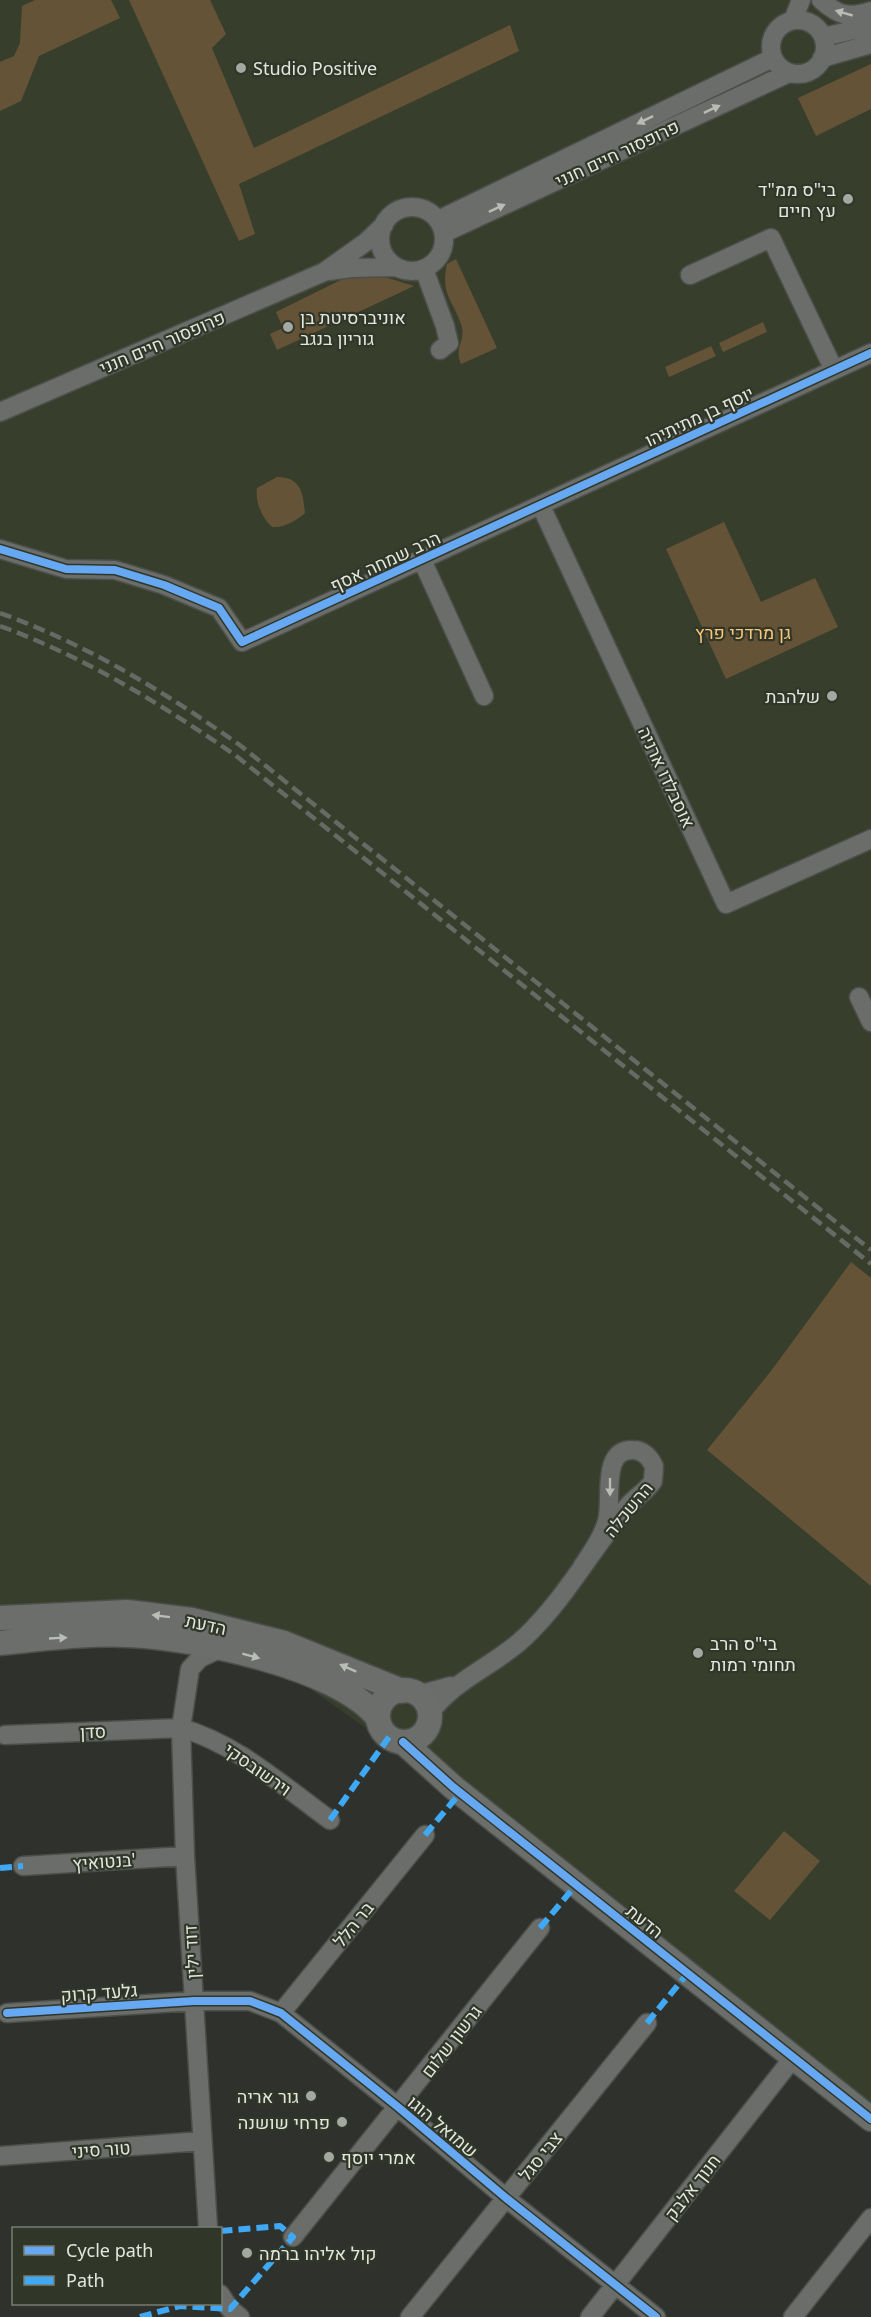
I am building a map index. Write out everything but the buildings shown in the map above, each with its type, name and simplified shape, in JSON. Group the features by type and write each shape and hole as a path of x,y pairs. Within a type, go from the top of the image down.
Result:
{"street":[{"path":"793,20 801,0"},
{"path":"821,0 842,14 853,17 871,11"},
{"path":"802,19 811,23 823,37 825,48 822,58 818,65 805,73 789,73 781,69 773,58 770,45 772,36 785,23 802,19"},
{"path":"823,37 871,26"},
{"path":"822,58 871,44"},
{"name":"פרופסור חיים חנני","path":"441,226 773,58"},
{"name":"פרופסור חיים חנני","path":"441,226 789,73"},
{"path":"409,207 420,208 430,212 441,226 444,244 440,255 424,269 408,270 397,267 383,251 380,240 384,225 390,216 400,210 409,207"},
{"name":"פרופסור חיים חנני","path":"0,412 324,272 366,242 384,225"},
{"path":"690,275 771,238 834,370"},
{"name":"פרופסור חיים חנני","path":"324,272 351,268 397,267"},
{"path":"424,269 445,326 448,343 440,350"},
{"name":"יוסף בן מתיתיהו","path":"541,506 871,353"},
{"name":"הרב שמחה אסף","path":"0,549 66,569 115,570 164,585 219,608 242,642 541,506"},
{"name":"אוסבלדו ארניה","path":"541,506 726,904 871,839"},
{"name":"הרב שמחה אסף","path":"422,560 484,696"},
{"path":"859,996 871,1022"},
{"name":"ההשכלה","path":"419,1706 440,1700 524,1638 582,1567 627,1507 653,1481 654,1466 645,1454 631,1450 616,1456 612,1462 610,1503 606,1524 582,1567"},
{"name":"הדעת","path":"0,1618 127,1612 192,1620 284,1643 419,1706 437,1759 453,1787"},
{"name":"הדעת","path":"0,1642 127,1635 221,1648 276,1663 328,1683 359,1699 378,1718"},
{"path":"166,1639 177,1649 184,1661 188,1676"},
{"path":"188,1676 194,1663 221,1648"},
{"name":"דוד ילין","path":"188,1676 181,1728 185,1856 208,2227"},
{"path":"387,1696 419,1706 418,1738 403,1742 395,1741 383,1732 378,1718 382,1703 387,1696"},
{"name":"סדן","path":"5,1735 181,1728"},
{"name":"וירשובסקי","path":"181,1728 203,1734 227,1746 330,1820"},
{"name":"הדעת","path":"403,1742 453,1787 871,2119"},
{"name":"בר הלל","path":"281,2013 425,1835"},
{"name":"בנטואיץ'","path":"24,1866 185,1856"},
{"name":"גרשון שלום","path":"293,2237 540,1928"},
{"name":"שמואל הוגו","path":"194,2001 250,2001 281,2013 506,2198 656,2317"},
{"name":"גלעד קרוק","path":"7,2013 194,2001"},
{"name":"צבי סגל","path":"410,2317 647,2023"},
{"name":"חנוך אלבק","path":"590,2317 793,2058"},
{"name":"טור סיני","path":"0,2156 202,2141"},
{"path":"793,2317 871,2218"}],"shaded area":[{"path":"0,0 871,0 871,2132 404,1755 284,1670 242,1650 0,1626"}],"green space":[{"path":"35,0 111,0 120,18 39,56 21,101 0,111 0,62 14,56 20,43 22,6"},
{"path":"129,0 210,0 226,34 212,48 254,148 510,25 519,51 239,184 255,234 239,241"},
{"path":"871,64 871,109 816,136 798,98"},
{"path":"456,259 497,348 461,364 459,349 463,332 445,283 447,264"},
{"path":"355,273 375,274 414,286 277,350 270,334 283,328 276,312"},
{"path":"763,322 767,332 723,352 719,343"},
{"path":"711,346 716,356 669,377 665,367"},
{"path":"277,477 296,483 302,493 305,513 290,523 272,527 260,509 257,488"},
{"name":"גן מרדכי פרץ","path":"724,522 761,602 815,578 838,627 726,679 666,549"},
{"path":"851,1262 871,1278 871,1586 707,1450 771,1371"},
{"path":"784,1831 820,1861 770,1920 734,1891"}],"railway":[{"path":"0,613 64,640 125,671 184,707 241,746 871,1250"},
{"path":"0,626 62,652 122,683 235,755 871,1264"}],"marked path":[{"path":"330,1820 389,1737"},
{"path":"425,1835 460,1793"},
{"path":"0,1868 23,1866"},
{"path":"540,1928 576,1885"},
{"path":"647,2023 687,1974"},
{"path":"140,2317 180,2306 230,2309 293,2237 280,2226 222,2231"}],"cycle path":[{"path":"0,549 66,569 115,570 164,585 219,608 242,642 871,353"},
{"path":"403,1742 453,1787 871,2119"},
{"path":"7,2013 194,2001 250,2001 281,2013 506,2198 656,2317"}],"place":[{"name":"Studio Positive","path":"241,68"},
{"name":"בי\"ס ממ\"ד עץ חיים","path":"848,199"},
{"name":"אוניברסיטת בן גוריון בנגב","path":"288,327"},
{"name":"שלהבת","path":"832,696"},
{"name":"בי\"ס הרב תחומי רמות","path":"698,1653"},
{"name":"גור אריה","path":"311,2096"},
{"name":"פרחי שושנה","path":"342,2122"},
{"name":"אמרי יוסף","path":"329,2157"},
{"name":"קול אליהו ברמה","path":"247,2253"}]}
